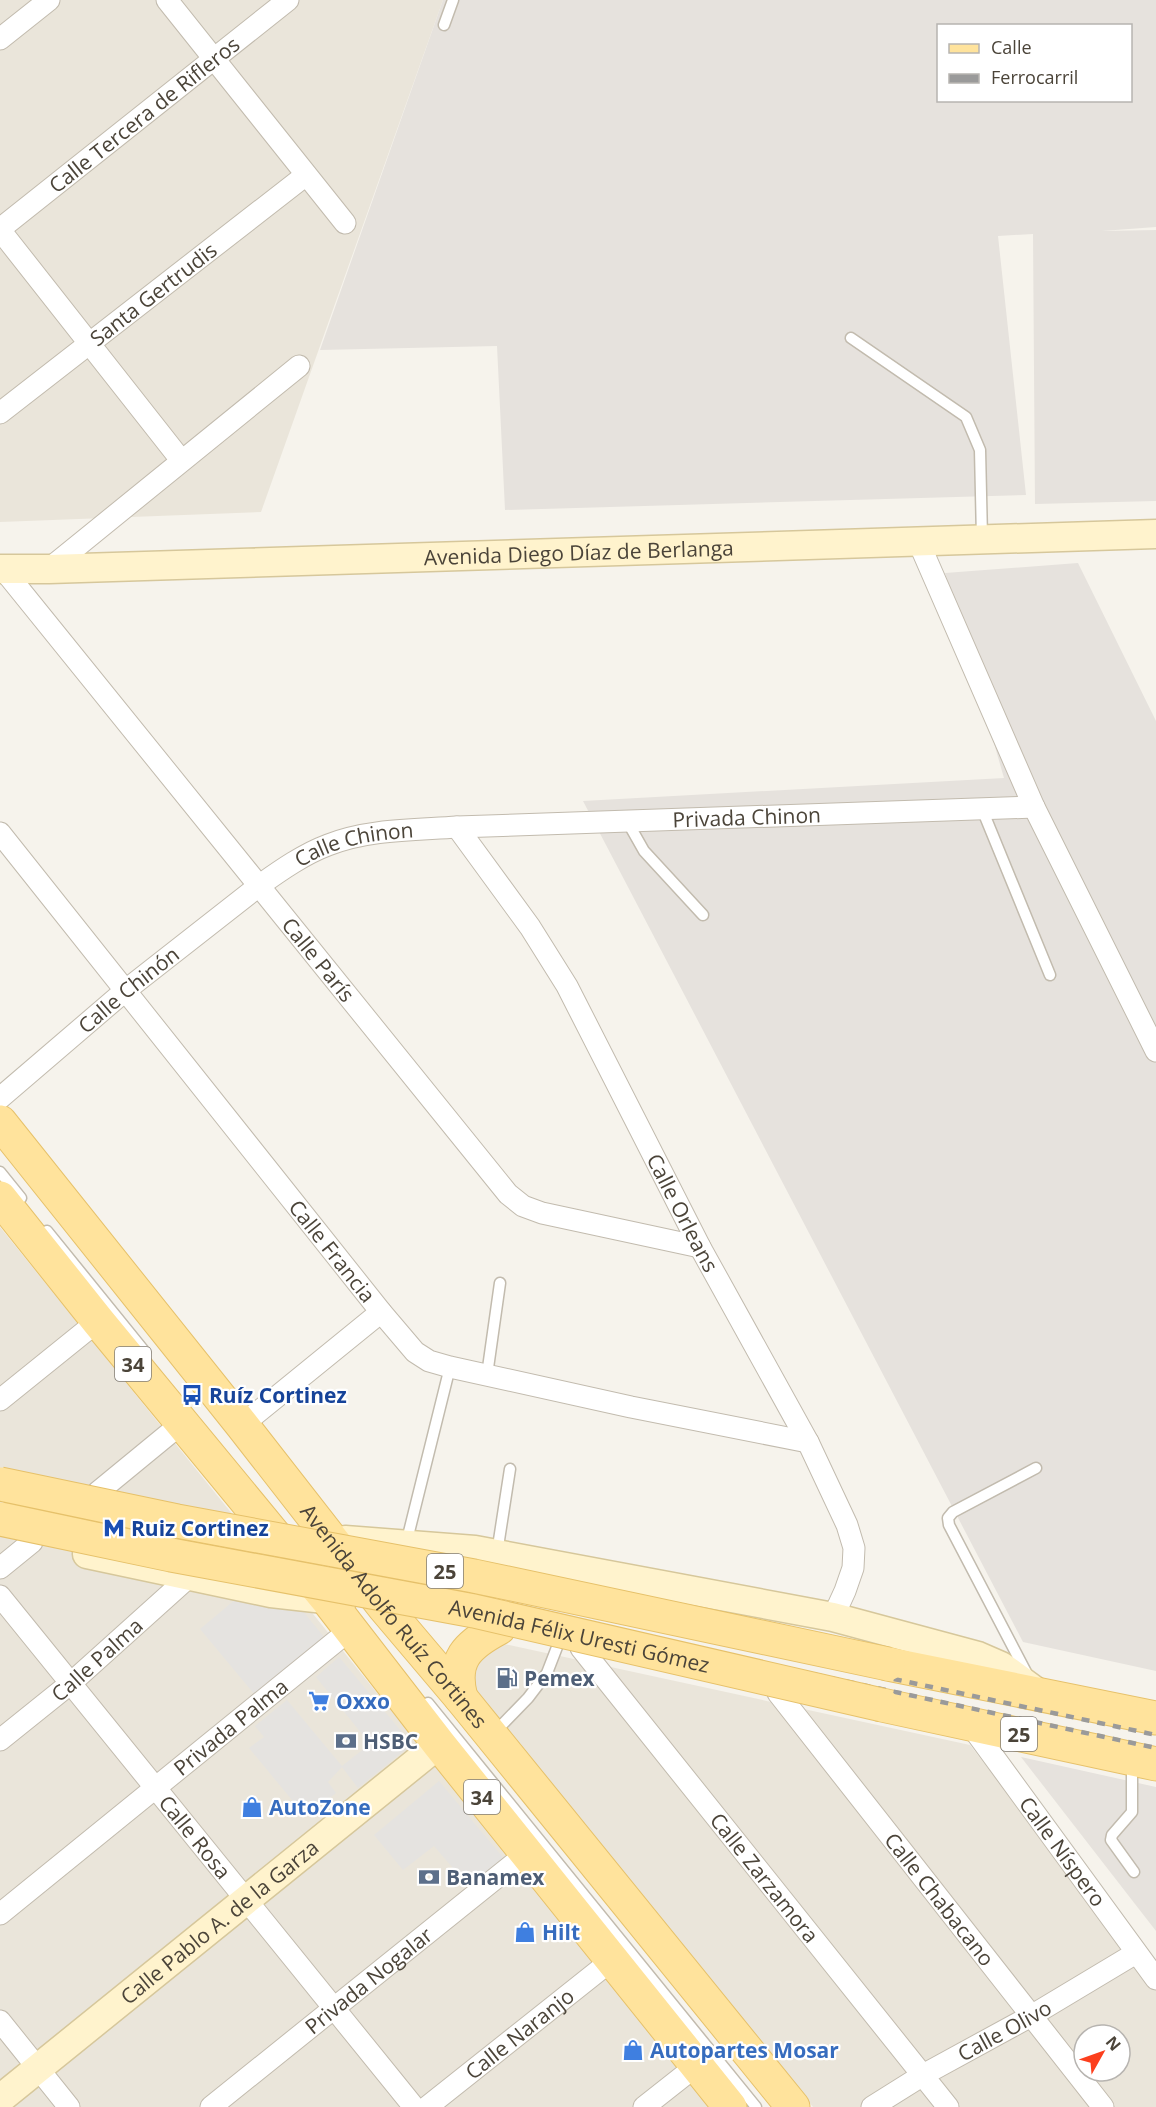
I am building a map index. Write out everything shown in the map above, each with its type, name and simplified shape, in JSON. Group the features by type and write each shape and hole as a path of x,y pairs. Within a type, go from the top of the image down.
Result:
{"main road":[{"name":"Avenida Adolfo Ruíz Cortines","path":"0,1122 237,1427 320,1544 351,1604 440,1744 730,2107"},
{"name":"Avenida Adolfo Ruíz Cortines","path":"17,1215 98,1321 182,1423 279,1530 351,1604 491,1735 793,2107"},
{"name":"Avenida Félix Uresti Gómez","path":"0,1484 177,1521 474,1576 1156,1718"},
{"name":"Avenida Félix Uresti Gómez","path":"0,1519 171,1555 474,1611 882,1705 1144,1761"},
{"path":"454,1698 461,1662 466,1651 475,1642 499,1628"}],"street":[{"path":"0,39 50,0"},
{"path":"167,0 345,223"},
{"name":"Calle Tercera de Rifleros","path":"0,230 288,0"},
{"name":"Santa Gertrudis","path":"0,413 306,175"},
{"path":"0,230 181,460"},
{"path":"49,569 299,366"},
{"name":"Avenida Diego Díaz de Berlanga","path":"1,569 919,543 1156,534"},
{"path":"919,543 1034,807 1156,1051"},
{"name":"Calle París","path":"1,569 260,885 508,1194 522,1206 542,1213 700,1247"},
{"name":"Privada Chinon","path":"458,827 1034,807"},
{"name":"Calle Chinon","path":"260,885 328,844 400,831 458,827"},
{"name":"Calle Orleans","path":"458,827 530,927 567,986 700,1247 808,1442 847,1525 854,1548 853,1568 833,1617"},
{"name":"Calle Francia","path":"0,833 415,1352 429,1361 450,1367 631,1407 808,1442"},
{"name":"Calle Chinón","path":"0,1098 126,990 260,885"},
{"path":"237,1427 381,1312"},
{"path":"0,1400 98,1321"},
{"path":"98,1492 182,1423"},
{"path":"0,1473 221,1517 279,1530 320,1544 406,1544 486,1552 833,1617 978,1656 1001,1666 1038,1693"},
{"path":"190,1576 214,1563 232,1546 232,1530 221,1517"},
{"path":"0,1535 271,1593 499,1628 886,1718 958,1720"},
{"path":"0,1568 32,1542"},
{"path":"453,1620 446,1609 443,1597 446,1572 463,1554 486,1552"},
{"name":"Calle Palma","path":"0,1740 71,1683 190,1576"},
{"name":"Calle Rosa","path":"0,1596 414,2107"},
{"name":"Privada Palma","path":"4,1906 156,1788 351,1604"},
{"name":"Calle Zarzamora","path":"570,1645 948,2107"},
{"name":"Calle Chabacano","path":"777,1693 1103,2107"},
{"name":"Calle Níspero","path":"958,1720 1156,1979"},
{"name":"Calle Pablo A. de la Garza","path":"0,2099 440,1744"},
{"name":"Privada Nogalar","path":"211,2107 527,1853"},
{"name":"Calle Olivo","path":"872,2107 923,2075 1031,2016 1136,1953"},
{"name":"Calle Naranjo","path":"427,2107 612,1960"},
{"path":"0,2021 69,2107"},
{"path":"644,2107 696,2066"}],"lane":[{"path":"444,25 453,0"},
{"path":"851,338 966,417 980,450 982,541"},
{"path":"982,809 1050,975"},
{"path":"627,821 644,851 703,915"},
{"path":"0,1172 17,1215 151,1360"},
{"path":"488,1375 500,1283"},
{"path":"406,1544 450,1367"},
{"path":"1036,1468 953,1512 948,1518 949,1525 1010,1645 1038,1693"},
{"path":"486,1552 510,1469"},
{"path":"491,1735 528,1698 570,1645"},
{"path":"420,1693 756,2107"},
{"path":"1134,1872 1112,1844 1111,1839 1132,1812 1144,1761"}],"shaded area":[{"path":"0,0 443,0 261,512 0,522"},
{"path":"443,0 1156,0 1156,227 1102,231 1156,230 1156,501 1035,504 1033,234 998,236 1026,495 505,510 497,346 320,350"},
{"path":"1078,563 1156,721 1156,1671 1023,1642 583,801 1004,778 945,573"},
{"path":"0,1227 712,2107 0,2107"},
{"path":"236,1599 302,1610 324,1637 255,1695 200,1629"},
{"path":"495,1642 970,1745 1156,1985 1156,2107 813,2107 470,1683 474,1658"},
{"path":"339,1657 412,1744 358,1788 342,1767 328,1782 336,1793 306,1817 249,1748 264,1737 255,1726 287,1700 342,1766 370,1744 316,1677"},
{"path":"1021,1757 1156,1787 1156,1931 1135,1904"},
{"path":"439,1781 506,1861 470,1888 434,1846 403,1870 374,1835"}],"railway":[{"path":"0,1498 279,1556 562,1608 1156,1735"},
{"path":"0,1509 279,1567 560,1620 1156,1748"}],"place":[{"name":"Ruíz Cortinez","path":"192,1395"},
{"name":"Ruiz Cortinez","path":"114,1528"},
{"name":"Pemex","path":"507,1678"},
{"name":"Oxxo","path":"319,1701"},
{"name":"HSBC","path":"346,1741"},
{"name":"AutoZone","path":"252,1807"},
{"name":"Banamex","path":"429,1877"},
{"name":"Hilt","path":"525,1932"},
{"name":"Autopartes Mosar","path":"633,2050"}]}
